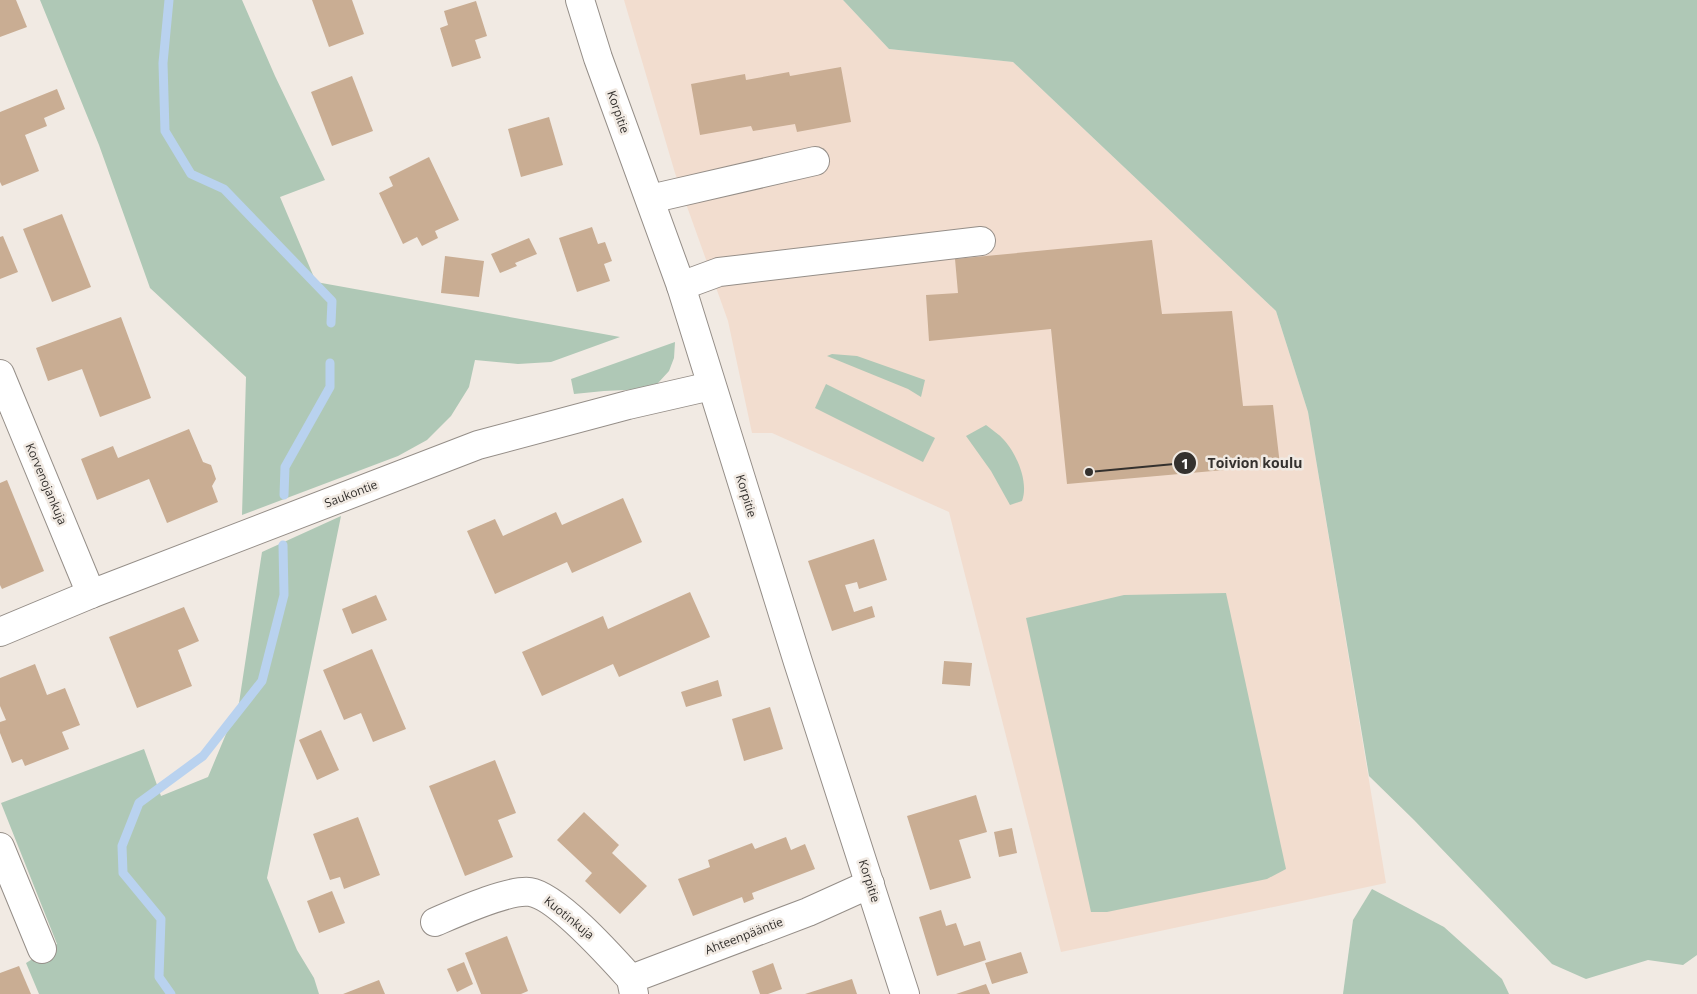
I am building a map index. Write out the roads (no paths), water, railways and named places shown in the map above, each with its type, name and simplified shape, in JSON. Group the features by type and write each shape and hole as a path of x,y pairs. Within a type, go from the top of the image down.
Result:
{"street":[{"name":"Korpitie","path":"580,0 598,58 681,286 798,662 905,994"},
{"path":"650,199 815,161"},
{"path":"681,286 719,272 980,241"},
{"name":"Korvenojankuja","path":"0,374 91,594"},
{"name":"Saukontie","path":"0,632 91,594 478,445 628,405 712,386"},
{"path":"0,846 42,949"},
{"name":"Ahteenpääntie","path":"633,986 870,884"},
{"name":"Kuotinkuja","path":"436,922 478,904 518,893 530,892 542,896 600,944 633,986"}],"waterway":[{"path":"169,0 163,63 165,131 191,174 224,189 332,301 331,323"},
{"path":"284,495 285,467 330,387 330,363"},
{"path":"171,994 159,977 161,919 123,873 122,846 139,803 203,756 262,681 284,595 283,545"}],"place":[{"name":"Toivion koulu","path":"1089,472"}]}
